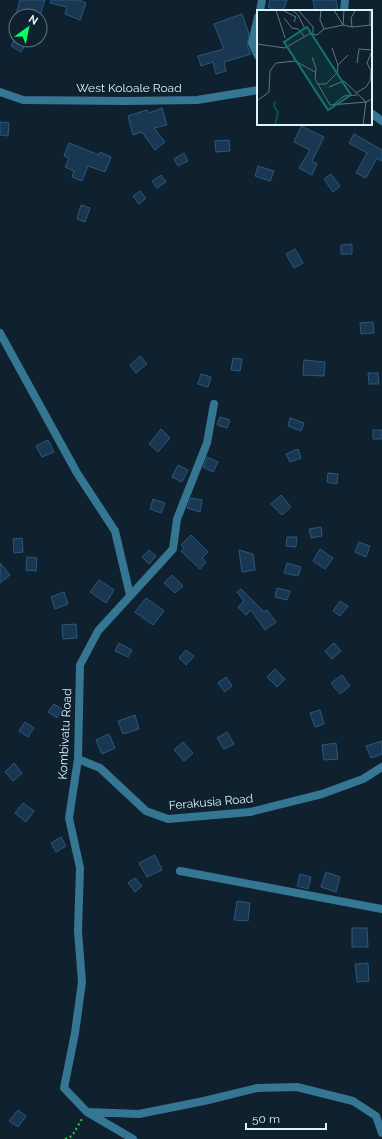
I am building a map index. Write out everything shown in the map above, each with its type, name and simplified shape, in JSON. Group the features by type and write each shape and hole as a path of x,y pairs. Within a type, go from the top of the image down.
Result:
{"street":[{"path":"260,10 262,0"},
{"path":"344,10 345,0"},
{"path":"257,22 252,43 257,54"},
{"name":"West Koloale Road","path":"0,92 23,100 124,101 197,100 257,90"},
{"path":"372,114 382,121"},
{"path":"0,333 77,473 115,532 130,595"},
{"name":"Kombivatu Road","path":"133,1139 87,1112 64,1088 75,1033 82,982 78,931 80,868 69,818 78,759 80,665 98,631 173,549 176,518 207,443 214,404"},
{"name":"Ferakusia Road","path":"78,759 100,768 146,811 168,819 250,812 322,794 363,779 382,767"},
{"path":"180,871 382,909"},
{"path":"87,1112 139,1114 204,1101 257,1088 297,1087 353,1101 376,1116 382,1133"}],"path":[{"path":"66,1139 72,1136 87,1112"}],"building":[{"path":"20,0 45,0 42,8 18,8"},
{"path":"51,0 79,0 86,3 80,20 65,14 67,7 50,3"},
{"path":"270,0 287,0 283,10 276,10 268,7"},
{"path":"313,0 336,0 338,9 315,10"},
{"path":"242,14 249,34 247,45 251,54 224,62 226,71 216,74 213,62 201,66 198,56 224,49 214,24"},
{"path":"14,48 23,48 21,52"},
{"path":"162,108 167,125 154,128 165,142 155,150 142,132 133,135 128,116 147,110 149,113"},
{"path":"0,122 9,123 8,136 0,135"},
{"path":"301,126 324,137 312,161 317,164 312,175 299,168 310,150 294,142"},
{"path":"354,134 382,150 382,161 377,158 366,178 356,173 367,153 349,143"},
{"path":"229,140 230,151 216,152 215,141"},
{"path":"69,143 99,155 100,152 111,157 105,172 88,166 82,181 72,177 74,171 65,167 69,158 64,156"},
{"path":"184,153 188,161 178,166 174,159"},
{"path":"258,166 274,171 270,181 255,176"},
{"path":"331,174 340,186 333,192 324,179"},
{"path":"161,175 166,182 157,188 152,181"},
{"path":"140,191 146,198 139,204 133,196"},
{"path":"81,205 90,208 85,222 77,219"},
{"path":"352,244 352,254 341,254 341,245"},
{"path":"295,249 303,263 294,268 286,254"},
{"path":"373,322 374,333 361,334 360,323"},
{"path":"140,356 147,364 136,373 130,365"},
{"path":"233,358 242,359 240,371 231,370"},
{"path":"304,360 325,362 324,376 303,375"},
{"path":"368,373 378,373 379,384 369,384"},
{"path":"201,374 211,377 208,387 198,384"},
{"path":"220,417 230,420 227,428 217,425"},
{"path":"290,418 304,423 301,431 288,426"},
{"path":"161,429 170,438 158,452 149,444"},
{"path":"373,430 382,430 382,439 373,439"},
{"path":"48,440 54,452 42,457 36,446"},
{"path":"298,449 301,458 290,462 286,454"},
{"path":"207,457 218,462 213,472 203,467"},
{"path":"178,465 188,470 182,482 172,477"},
{"path":"328,473 338,474 337,484 327,482"},
{"path":"281,495 291,507 282,515 271,504"},
{"path":"191,498 202,500 200,512 187,508"},
{"path":"153,499 165,503 161,513 150,509"},
{"path":"321,527 322,536 311,538 309,529"},
{"path":"191,535 208,552 202,558 206,562 200,569 181,551 184,548 181,545"},
{"path":"287,537 297,537 296,547 286,546"},
{"path":"22,538 23,552 14,553 13,539"},
{"path":"359,542 370,546 366,557 355,552"},
{"path":"320,549 333,558 325,569 313,561"},
{"path":"149,550 156,556 149,564 142,557"},
{"path":"239,550 253,554 255,570 242,572"},
{"path":"27,557 37,558 36,571 26,570"},
{"path":"0,563 10,575 0,583"},
{"path":"287,563 301,567 298,576 284,573"},
{"path":"172,575 183,586 175,593 164,583"},
{"path":"99,580 114,590 106,603 90,592"},
{"path":"277,588 290,591 287,600 275,597"},
{"path":"241,589 264,612 267,610 276,622 265,630 251,610 246,615 238,607 244,601 237,592"},
{"path":"64,592 68,604 55,609 51,597"},
{"path":"146,598 164,611 153,625 135,612"},
{"path":"340,601 348,606 340,616 333,611"},
{"path":"76,624 77,638 63,639 62,625"},
{"path":"119,643 132,650 128,657 115,651"},
{"path":"334,643 341,651 332,659 325,651"},
{"path":"186,650 194,656 186,665 179,658"},
{"path":"275,669 285,679 277,687 267,677"},
{"path":"342,675 350,686 340,694 331,683"},
{"path":"226,677 232,686 225,692 218,683"},
{"path":"54,704 62,709 57,718 48,712"},
{"path":"320,710 324,724 315,727 310,713"},
{"path":"135,715 139,729 123,734 118,721"},
{"path":"25,722 34,728 28,737 19,731"},
{"path":"227,732 234,744 224,749 217,738"},
{"path":"109,734 115,748 102,754 96,740"},
{"path":"382,741 382,754 371,758 366,746"},
{"path":"183,742 193,753 184,761 174,750"},
{"path":"336,743 338,759 324,760 322,745"},
{"path":"14,763 22,773 13,781 5,772"},
{"path":"23,803 34,811 26,822 15,813"},
{"path":"61,837 66,846 56,852 51,843"},
{"path":"155,855 162,870 147,877 139,863"},
{"path":"326,872 340,877 336,892 321,887"},
{"path":"300,874 311,877 308,889 297,886"},
{"path":"135,878 142,886 135,892 128,883"},
{"path":"237,901 250,903 248,921 234,920"},
{"path":"352,928 367,928 368,947 352,947"},
{"path":"368,963 369,981 357,982 355,964"},
{"path":"18,1110 26,1116 18,1127 9,1121"}]}
